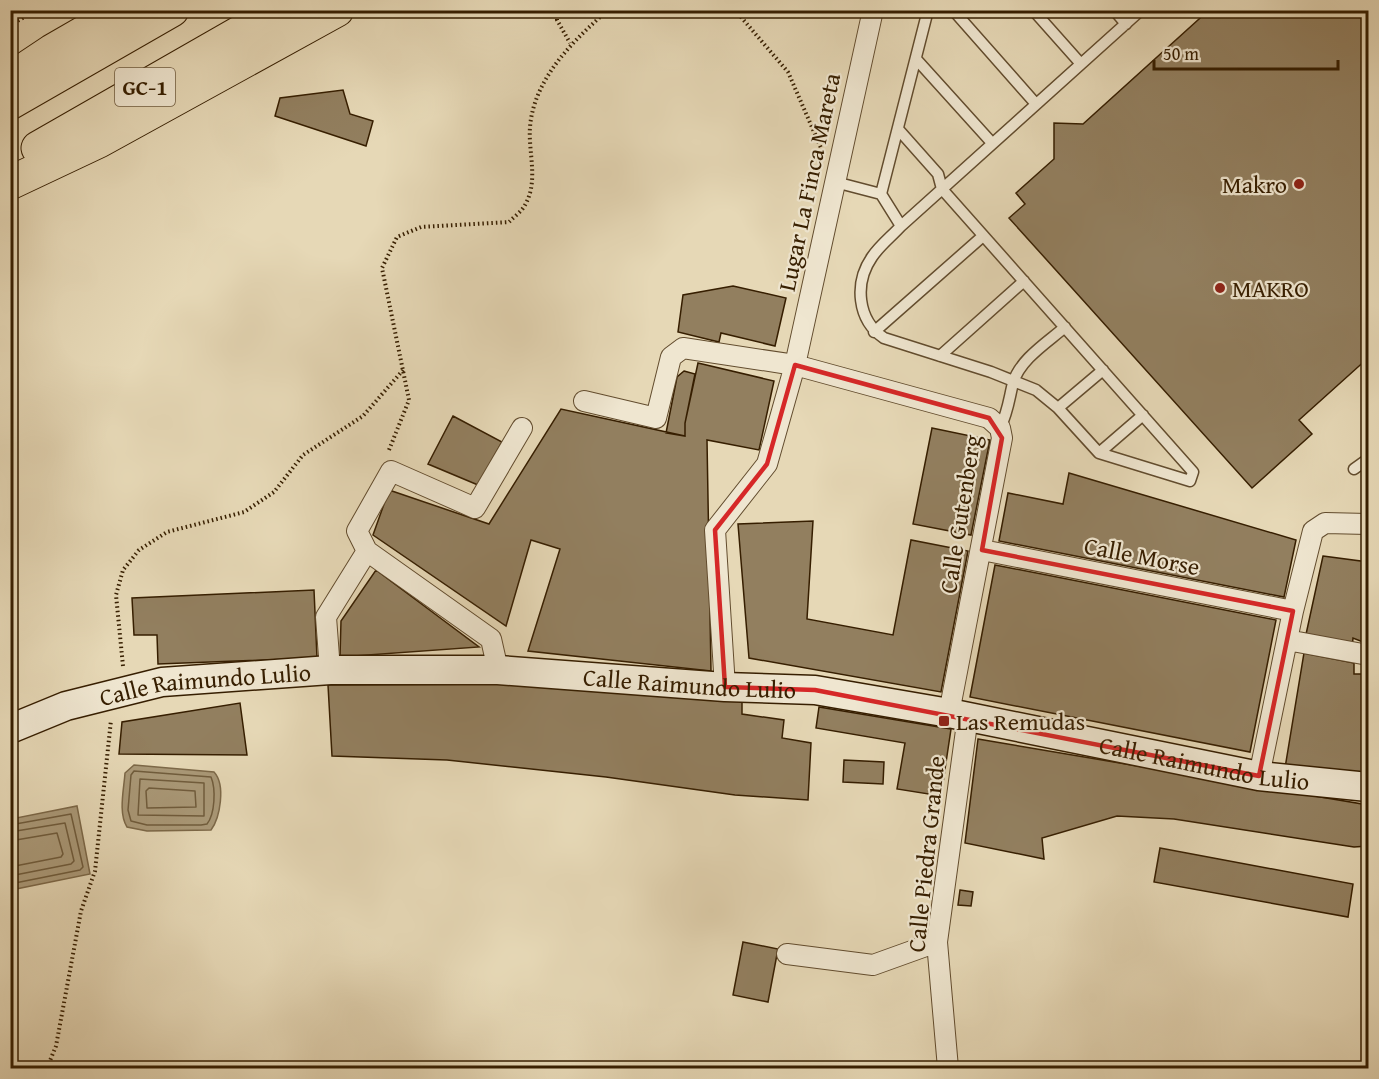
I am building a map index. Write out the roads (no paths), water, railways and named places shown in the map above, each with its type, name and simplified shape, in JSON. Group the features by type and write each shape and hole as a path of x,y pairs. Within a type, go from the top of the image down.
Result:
{"highway":[{"path":"10,79 52,51 123,10"},
{"name":"GC-1","path":"10,103 172,10"},
{"name":"GC-1","path":"10,164 279,10"},
{"path":"10,183 99,141 337,10"}],"street":[{"name":"Lugar La Finca Mareta","path":"725,687 715,530 767,464 795,365 873,10"},
{"name":"Calle Gutenberg","path":"584,401 656,418 671,357 683,348 795,365 989,418 1000,428 1002,438 982,550 959,714"},
{"path":"498,670 491,639 367,551 357,531 391,471 475,508 522,428"},
{"path":"1259,776 1293,611 1313,531 1325,522 1368,524"},
{"name":"Calle Morse","path":"982,550 1293,611"},
{"path":"330,670 326,617 367,551"},
{"path":"1287,640 1368,655"},
{"name":"Calle Raimundo Lulio","path":"10,729 66,706 162,682 330,670 498,670 725,687 816,690 959,714 1259,776 1368,787"},
{"name":"Calle Piedra Grande","path":"948,1068 937,942 959,714"},
{"path":"787,954 873,965 937,942"}],"lane":[{"path":"881,194 928,10"},
{"path":"953,10 1036,104"},
{"path":"1033,10 1080,64"},
{"path":"1114,10 1126,24"},
{"path":"898,129 938,174 942,189 1193,472 1190,481 1099,453 1058,408 1036,390 884,338 874,332 863,317 861,285 872,257 901,226 942,189 992,143 1080,64 1142,10"},
{"path":"917,60 992,143"},
{"path":"835,182 881,194 901,226"},
{"path":"874,332 983,236"},
{"path":"940,356 1024,281"},
{"path":"1000,428 1010,406 1014,381 1024,364 1065,327"},
{"path":"1058,408 1102,370"},
{"path":"1099,453 1143,415"},
{"path":"1354,469 1368,459"}],"water":[{"path":"134,765 214,772 218,778 221,793 217,818 211,830 147,831 127,827 122,808 125,773"},
{"path":"77,806 90,874 11,890 11,819"}],"place":[{"name":"Makro","path":"1299,184"},
{"name":"MAKRO","path":"1220,288"},
{"name":"Las Remudas","path":"944,721"}]}
